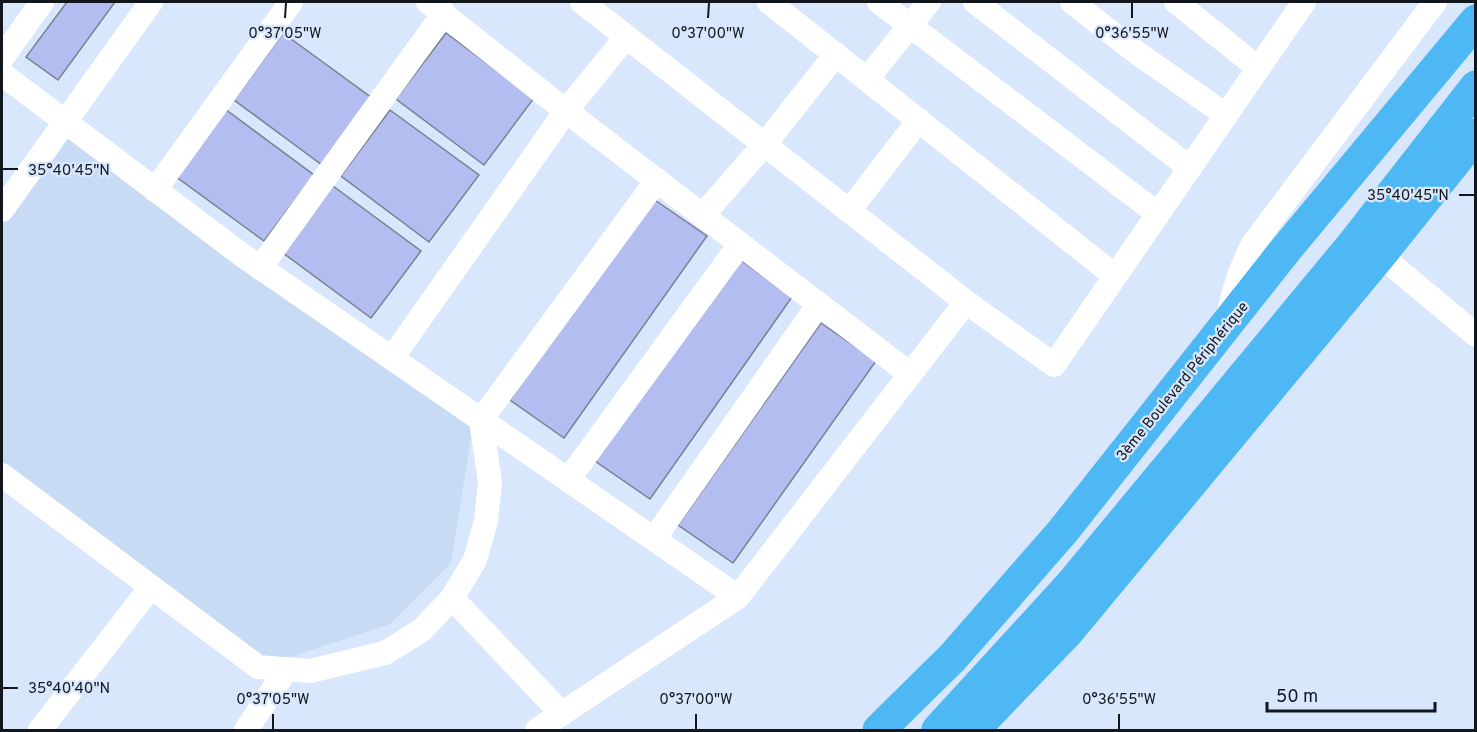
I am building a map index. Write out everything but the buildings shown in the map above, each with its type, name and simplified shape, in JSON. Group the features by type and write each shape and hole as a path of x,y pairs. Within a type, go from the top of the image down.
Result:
{"highway":[{"name":"3ème Boulevard Périphérique","path":"879,730 953,657 1063,531 1287,248 1476,21"},
{"path":"938,730 1070,586 1355,242 1476,87"},
{"path":"973,730 1068,630 1380,255 1476,135"}],"street":[{"path":"2,58 42,2"},
{"path":"2,210 151,2"},
{"path":"155,190 291,2"},
{"path":"582,2 966,302 1054,365 1304,2"},
{"path":"770,2 1115,276"},
{"path":"879,2 1158,214"},
{"path":"867,79 929,2"},
{"path":"975,2 1190,168"},
{"path":"1072,2 1226,115"},
{"path":"1176,2 1258,68"},
{"path":"1227,325 1237,279 1253,244 1435,2"},
{"path":"260,268 436,7 566,111 910,374"},
{"path":"392,358 566,111 626,37"},
{"path":"703,215 764,145 836,54"},
{"path":"2,74 260,268 738,597"},
{"path":"849,211 919,120"},
{"path":"4,484 151,587 258,667 310,671 385,652 422,630 452,598 475,560 486,521 490,482 481,420 657,180"},
{"path":"568,480 740,244"},
{"path":"1380,255 1476,335"},
{"path":"537,730 738,597 966,302"},
{"path":"654,539 819,304"},
{"path":"40,730 151,587"},
{"path":"452,598 562,714"},
{"path":"246,730 287,669"}],"shaded area":[{"path":"66,133 473,425 451,563 390,624 272,663 2,467 2,223"}]}
